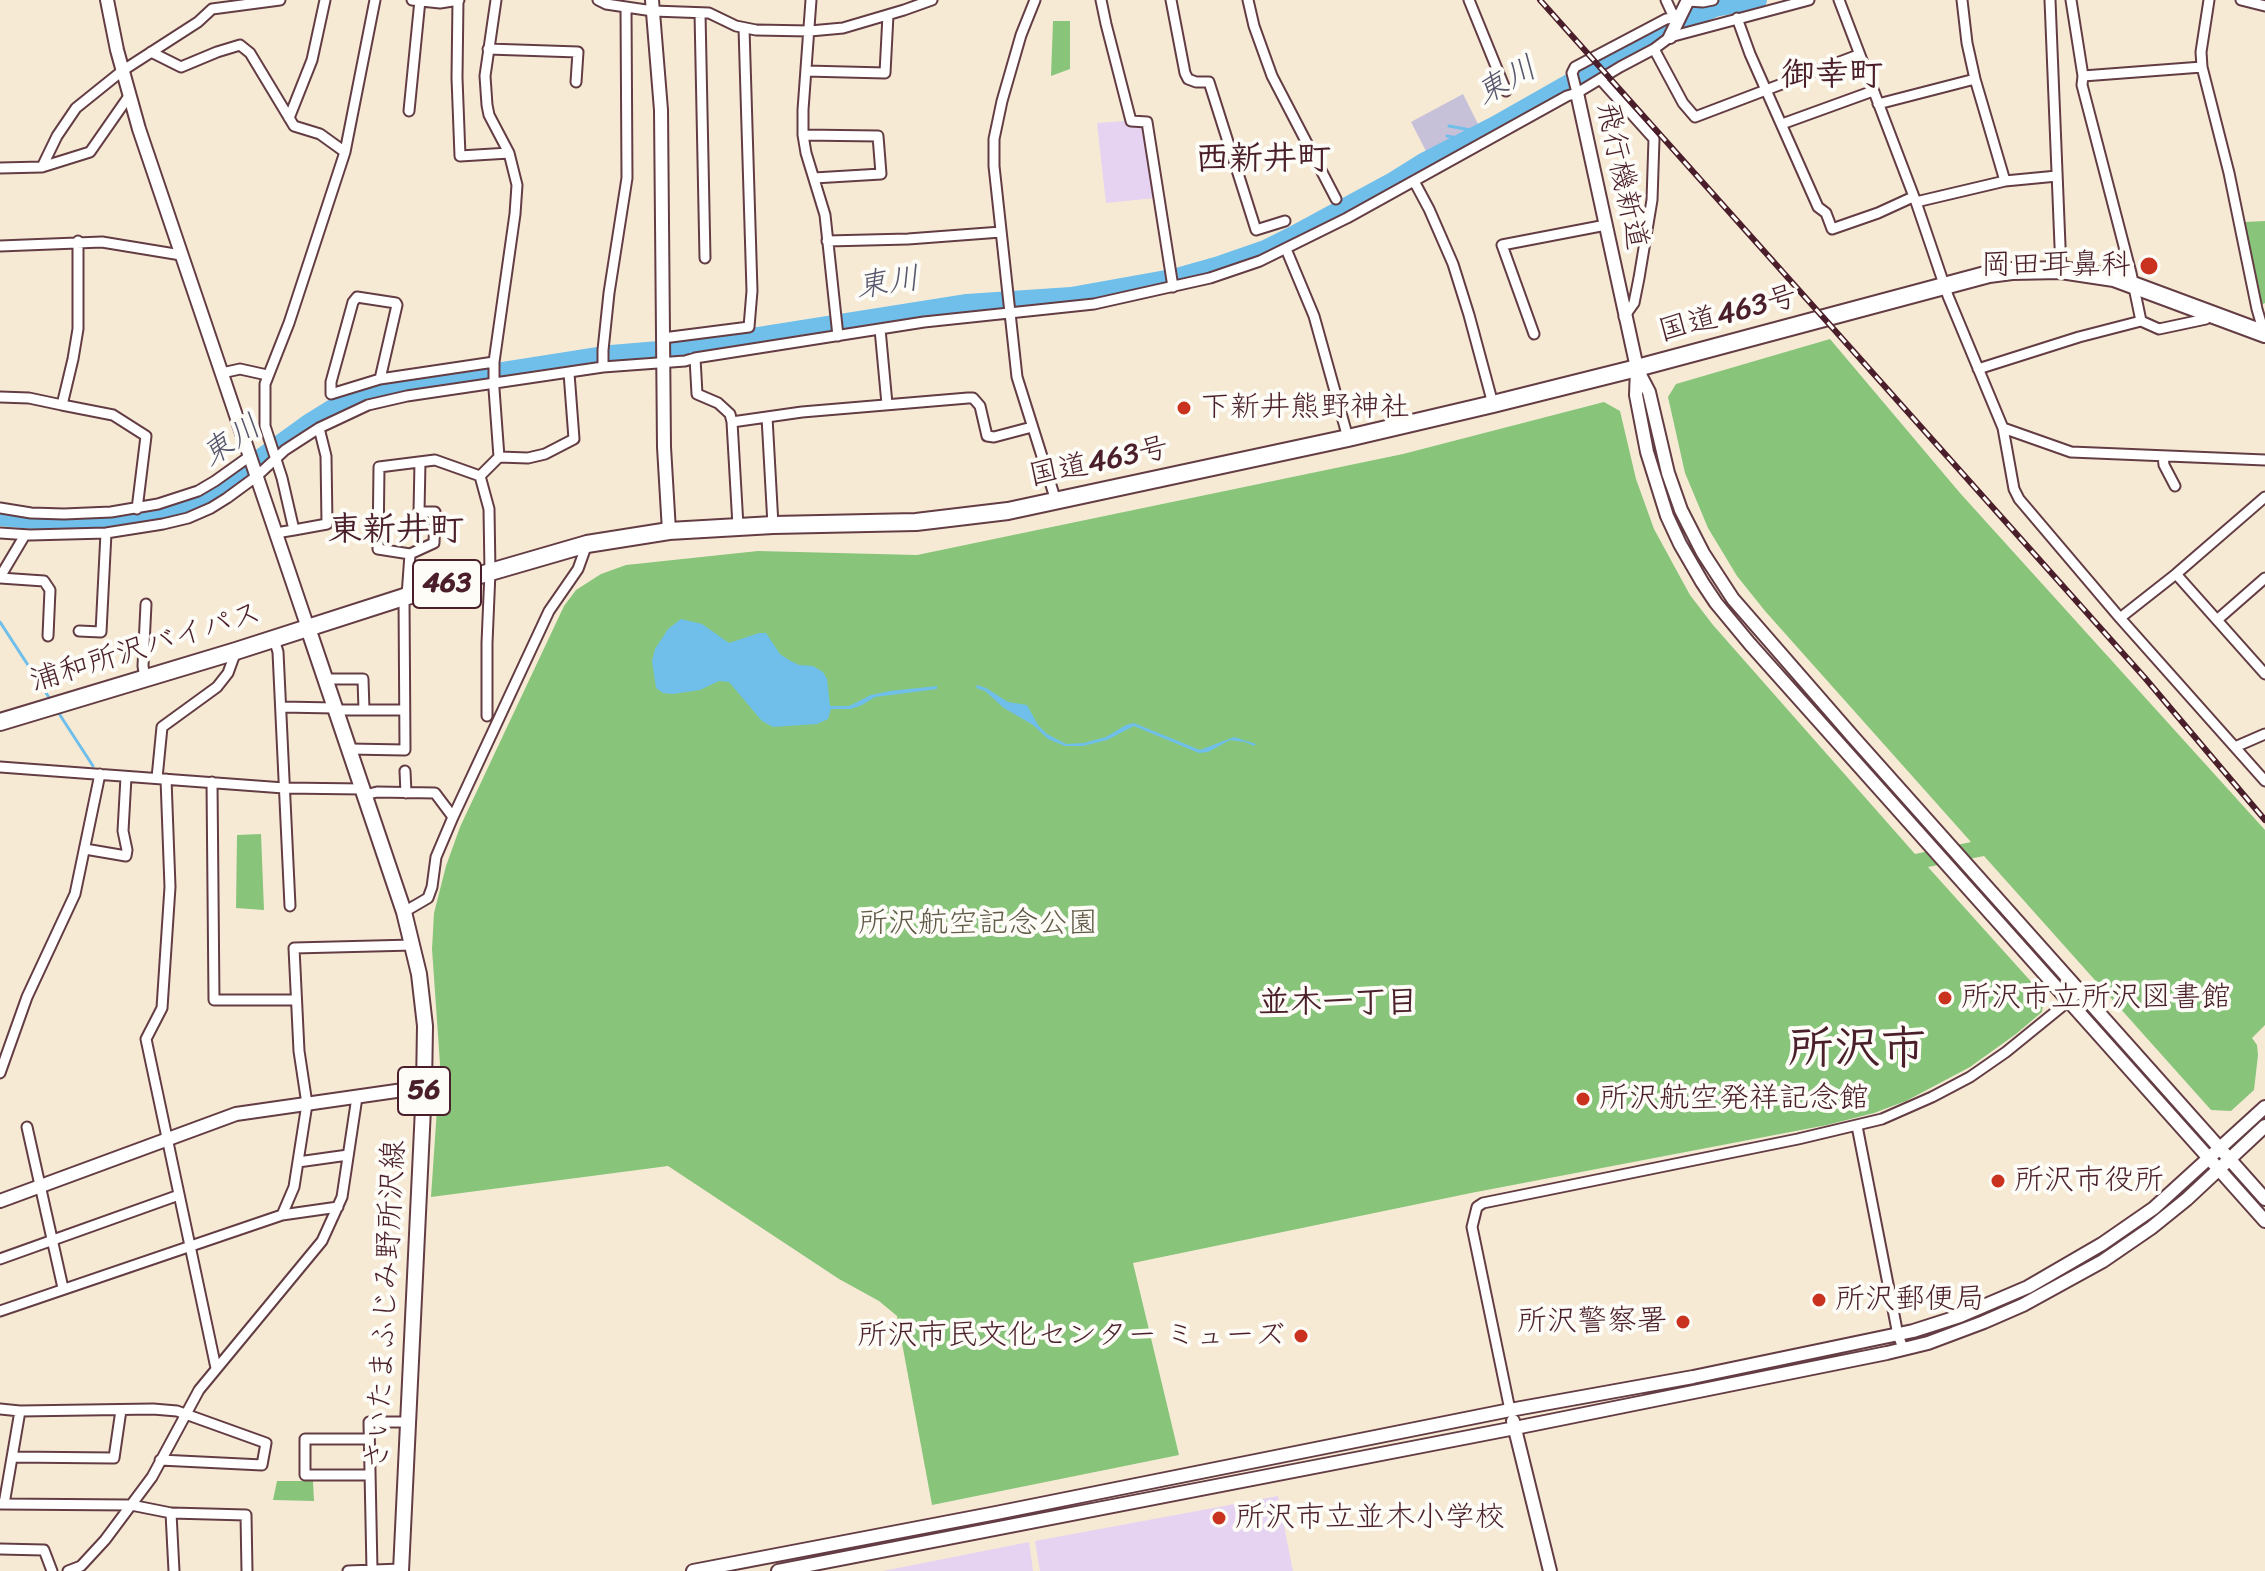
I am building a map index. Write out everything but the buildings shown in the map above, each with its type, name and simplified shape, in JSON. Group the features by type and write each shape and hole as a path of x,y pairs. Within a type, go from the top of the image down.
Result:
{"highway":[{"name":"国道463号","path":"308,628 587,544 669,531 738,526 943,520 1056,501 1493,404 1944,285 2012,271 2061,270 2096,275 2134,285 2265,335"},
{"name":"浦和所沢バイパス","path":"0,722 308,628"}],"main road":[{"name":"さいたまふじみ野所沢線","path":"308,628 404,912 419,974 425,1026 401,1570"}],"street":[{"path":"107,0 129,96 308,628"},
{"path":"42,167 57,136 76,108 122,71 220,7 280,0"},
{"path":"289,118 312,60 325,0"},
{"path":"294,530 282,478 269,441 264,412 265,384 293,311 345,152 375,0"},
{"path":"412,0 440,3 459,0 457,78 460,156 509,153"},
{"path":"409,111 420,0"},
{"path":"496,0 485,76 487,105 509,153 517,185 494,365 499,457"},
{"path":"598,0 626,7 653,6 713,14 756,30 810,31 843,28 932,0"},
{"path":"811,0 803,135 825,215 838,334"},
{"path":"1035,0 1014,57 994,139 1017,377 1056,501"},
{"path":"1101,0 1131,121 1147,122 1173,284"},
{"path":"1171,0 1185,73 1188,79 1196,82 1209,82 1256,230 1285,221"},
{"path":"1248,0 1272,76 1336,199"},
{"path":"1469,0 1506,91"},
{"path":"1666,0 1672,13 1679,18"},
{"path":"1688,0 1713,0"},
{"name":"飛行機新道","path":"1637,368 1576,91 1654,49 1671,36 1688,0"},
{"path":"1671,36 1809,0"},
{"path":"1839,0 1944,285 2003,428 2014,489 2019,499 2265,781"},
{"path":"1962,0 1975,79 2005,181"},
{"path":"2050,0 2061,270"},
{"path":"2071,0 2082,85 2141,321"},
{"path":"2209,0 2201,52 2202,67 2265,335"},
{"path":"2241,0 2265,6"},
{"path":"204,1 204,15"},
{"path":"653,6 661,110 664,447 669,531"},
{"path":"603,365 609,293 627,178 626,7"},
{"path":"700,13 705,258"},
{"path":"806,71 885,73 888,15"},
{"path":"0,533 106,533 163,524 201,513 227,498 274,457 319,428 368,405 407,396 569,373 603,365 685,361 838,334 1009,309 1094,304 1232,272 1286,249 1576,91 1575,67 1666,19 1679,18"},
{"path":"1737,18 1818,207 1826,213 1832,229 1915,200 2005,181 2057,176"},
{"path":"663,340 749,327 752,263 744,28"},
{"path":"151,52 181,67 240,45 250,53 294,126 320,134 345,152"},
{"path":"488,49 578,52 576,82"},
{"path":"1654,49 1693,117 1858,55"},
{"path":"2083,76 2202,67"},
{"path":"1600,79 1654,139 1652,200 1639,278 1634,303 1624,317"},
{"path":"1878,104 1975,79"},
{"path":"1782,124 1873,91"},
{"path":"0,168 42,167 90,152 129,96"},
{"path":"803,135 878,136 881,174 814,178"},
{"path":"1414,181 1453,264 1493,404"},
{"path":"1534,334 1502,245 1606,225"},
{"path":"827,241 1001,232"},
{"path":"62,405 78,329 78,241"},
{"path":"0,246 102,242 181,255"},
{"path":"1286,249 1314,316 1348,438"},
{"path":"380,379 397,305 357,297 331,382 331,394 380,379 494,365"},
{"path":"1978,369 2066,340 2141,321 2159,329 2206,319 2209,313"},
{"path":"880,329 887,404"},
{"path":"695,358 697,394 718,403 730,414 738,526"},
{"path":"1637,368 1649,392 1668,473 1681,510 1703,553 1733,599 2265,1199"},
{"path":"1637,368 1636,395 1656,487 1680,544 1716,603 2265,1221"},
{"path":"222,373 240,369 267,375"},
{"path":"480,476 499,457 528,458 545,454 574,439 569,373"},
{"path":"0,397 29,398 113,415 146,436 137,509"},
{"path":"732,422 887,404 973,398 980,406 987,436 1032,427"},
{"path":"767,417 773,525"},
{"path":"276,533 327,524 326,456 319,428"},
{"path":"2003,428 2071,452 2265,460"},
{"path":"2163,456 2164,465 2175,486"},
{"path":"0,508 31,515 137,509 198,491 250,457"},
{"path":"420,462 419,512 435,512 434,543 410,554 378,549 379,467 420,462 442,461 480,476"},
{"path":"480,476 489,509 487,716"},
{"path":"2120,618 2265,497"},
{"path":"79,631 101,632 106,533"},
{"path":"28,534 0,578 44,581 50,590 48,636"},
{"path":"404,912 428,898 436,857 453,817 549,611 578,569 587,544"},
{"path":"349,749 405,750 406,596 410,554"},
{"path":"2176,574 2265,673"},
{"path":"2217,620 2265,578"},
{"path":"145,678 146,604"},
{"path":"274,639 278,652 290,906"},
{"path":"216,1368 146,1039 162,1008 170,887 162,779 162,727 217,687 228,673 236,651"},
{"path":"326,679 363,679 364,710"},
{"path":"281,707 404,710"},
{"path":"2235,747 2265,734"},
{"path":"0,767 284,788 435,793 453,817"},
{"path":"405,771 406,793"},
{"path":"0,1073 27,997 75,894 100,774"},
{"path":"85,849 126,856 123,831 126,777"},
{"path":"212,782 214,1000 295,1000"},
{"path":"282,1215 294,1187 307,1104 299,1051 294,948 413,945"},
{"path":"1550,1571 1510,1410 1472,1227 1477,1207 1483,1203 1857,1126 1894,1114 1970,1077 2081,991"},
{"path":"0,1201 236,1114 424,1087"},
{"path":"68,1571 89,1559 131,1505 152,1477 199,1390 318,1247 342,1197 357,1097"},
{"path":"778,1571 1515,1428 1928,1343 1984,1322 2074,1279 2151,1228 2219,1169 2225,1153 2265,1107"},
{"path":"1857,1126 1903,1348"},
{"path":"693,1571 1898,1335 1960,1316 2054,1273 2154,1208 2209,1158 2225,1153 2265,1126"},
{"path":"27,1127 63,1288"},
{"path":"298,1162 348,1155"},
{"path":"0,1259 179,1195"},
{"path":"0,1311 282,1215 338,1207"},
{"path":"0,1409 153,1409 185,1413 266,1443 262,1465 160,1460"},
{"path":"12,1457 114,1458 121,1410"},
{"path":"20,1411 2,1504 131,1505 171,1513 246,1515 247,1571"},
{"path":"372,1570 369,1422 407,1422"},
{"path":"369,1439 305,1439 305,1475 370,1475"},
{"path":"171,1513 174,1571"},
{"path":"0,1549 44,1550 52,1571"},
{"path":"348,1571 401,1570"}],"shaded area":[{"path":"1463,94 1479,126 1427,153 1411,122"},
{"path":"1125,121 1127,125 1144,128 1155,198 1106,203 1097,123"},
{"name":"所沢市立並木小学校","path":"1278,1496 1293,1571 1040,1571 1035,1541"},
{"path":"1029,1542 1033,1571 883,1571"}],"green space":[{"path":"1053,21 1070,21 1070,69 1051,76"},
{"path":"2265,221 2265,303 2261,305 2244,222"},
{"name":"所沢航空記念公園","path":"1830,339 1960,493 2265,830 2265,1025 2252,1038 2258,1055 2254,1090 2231,1111 2211,1110 1984,856 1928,867 2044,996 2042,1012 1970,1067 1906,1101 1827,1125 1471,1193 1133,1263 1179,1455 932,1505 897,1316 879,1301 839,1279 668,1166 431,1197 440,1064 432,949 434,913 446,866 460,827 564,606 576,590 601,574 626,565 758,551 917,555 1403,454 1604,402 1620,411 1636,479 1654,529 1690,595 1713,625 1915,854 1971,842 1737,576 1708,528 1685,473 1668,397 1676,384"},
{"path":"261,834 264,910 236,908 237,835"},
{"path":"277,1481 313,1481 314,1501 273,1500"}],"water":[{"path":"681,619 702,624 729,643 766,633 780,654 799,665 813,666 823,672 827,679 830,706 849,706 871,695 890,691 937,686 937,689 875,697 851,709 831,709 828,719 817,724 773,727 762,721 729,682 719,681 700,690 673,694 656,688 652,661 655,649 668,629"},
{"path":"977,685 1008,702 1027,705 1047,734 1066,744 1106,737 1134,723 1200,750 1234,737 1256,744 1230,740 1208,752 1199,753 1134,726 1107,740 1083,746 1065,746 1048,739 985,691 976,688"}],"waterway":[{"name":"東川","path":"0,517 92,523 167,510 213,492 344,401 395,388 611,354 683,348 967,303 1071,296 1177,277 1216,266 1265,249 1295,234 1655,34 1715,8 1758,0"},
{"path":"1449,126 1481,132"},
{"path":"1447,136 1467,140"},
{"path":"0,622 50,699"},
{"path":"58,712 93,766"}],"railway":[{"path":"1540,0 2145,678 2265,820"}],"place":[{"name":"岡田耳鼻科","path":"2149,266"},
{"name":"下新井熊野神社","path":"1184,408"},
{"name":"所沢市立所沢図書館","path":"1945,998"},
{"name":"所沢航空発祥記念館","path":"1583,1099"},
{"name":"所沢市役所","path":"1998,1181"},
{"name":"所沢郵便局","path":"1819,1300"},
{"name":"所沢警察署","path":"1683,1322"},
{"name":"所沢市民文化センター ミューズ","path":"1301,1336"},
{"name":"所沢市立並木小学校","path":"1219,1518"}],"district":[{"name":"御幸町","path":"1832,76"},
{"name":"西新井町","path":"1263,160"},
{"name":"東新井町","path":"396,531"},
{"name":"並木一丁目","path":"1338,1004"},
{"name":"所沢市","path":"1857,1051"}]}
